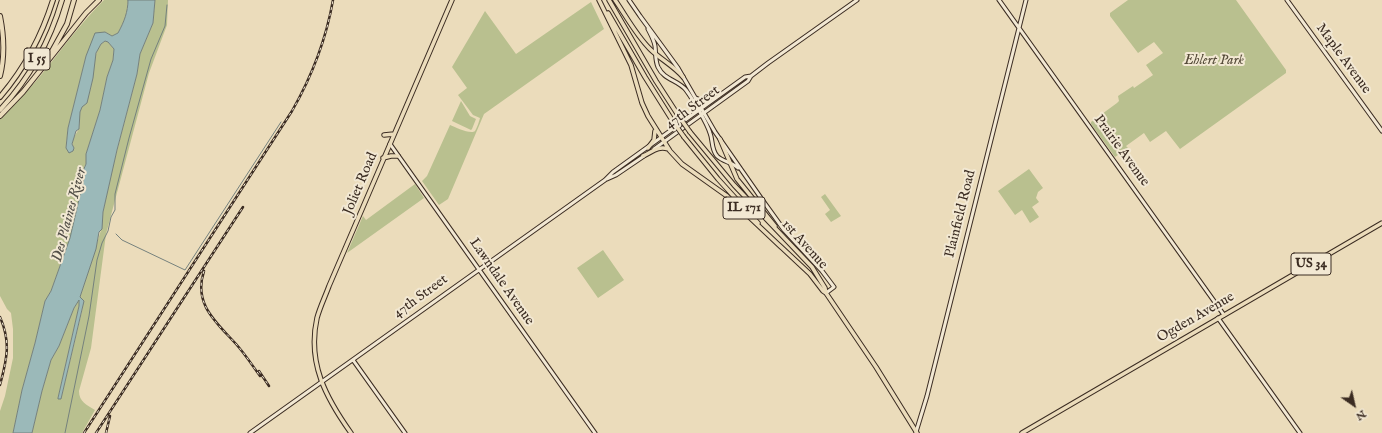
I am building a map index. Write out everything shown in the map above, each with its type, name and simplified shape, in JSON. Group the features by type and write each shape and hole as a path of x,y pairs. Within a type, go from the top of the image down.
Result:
{"highway":[{"name":"I 55","path":"0,97 12,83 29,56 39,36 53,0"},
{"name":"I 55","path":"0,110 25,79 34,65 52,28 62,0"},
{"path":"43,67 67,24 74,0"},
{"path":"0,116 23,92 86,13 99,0"},
{"path":"0,16 3,36 3,60 0,76"},
{"path":"0,22 3,36"}],"main road":[{"name":"Joliet Road","path":"351,433 334,408 321,382 316,351 315,335 317,319 329,286 383,158 452,0"},
{"path":"600,0 631,65 644,109 654,128 670,151 682,164 727,196 781,247"},
{"name":"1st Avenue","path":"600,0 645,77 684,137 722,184 781,247 810,274 822,291 826,293"},
{"name":"1st Avenue","path":"609,0 656,81 690,132 724,174 817,274 825,288 826,293 876,368 916,433"},
{"path":"614,0 643,41 684,77"},
{"path":"648,148 655,137 654,128"},
{"path":"384,135 394,134"},
{"path":"720,139 729,162 740,183 792,247"},
{"path":"643,156 657,149 664,148 670,151"},
{"path":"383,158 398,156"},
{"name":"Ogden Avenue","path":"1022,433 1382,223"}],"street":[{"path":"629,0 684,77 720,139 784,230 822,271 834,287 826,293"},
{"name":"47th Street","path":"250,433 605,180 613,172 702,108 745,78 751,76 857,0"},
{"name":"Prairie Avenue","path":"999,0 1224,314"},
{"name":"Plainfield Road","path":"916,433 928,391 1026,0"},
{"name":"Maple Avenue","path":"1286,0 1382,131"},
{"path":"640,16 653,38 656,48 657,65 667,78 682,86 689,94 711,134 715,154 720,159 737,167 747,178"},
{"name":"47th Street","path":"605,180 616,176 664,142 748,81 751,76"},
{"path":"696,98 704,102 712,101"},
{"name":"Lawndale Avenue","path":"390,144 595,433"},
{"path":"1218,318 1300,433"},
{"path":"353,360 405,433"}],"green space":[{"path":"104,0 128,0 128,5 124,21 118,33 112,36 105,32 86,56 68,128 66,148 71,152 74,148 74,138 79,129 79,116 82,106 92,84 97,50 105,41 108,42 114,49 113,60 107,77 100,110 86,154 86,164 83,169 85,173 70,238 51,291 45,301 22,390 13,433 0,433 0,411 5,396 13,358 13,329 11,313 0,296 0,119 32,86 69,39"},
{"path":"155,0 168,0 167,25 149,73 106,234 91,348 79,391 82,401 95,410 82,433 32,433 51,360 59,346 74,308 79,300 79,306 58,398 61,399 82,311 83,301 80,297 101,230 103,212 112,170 137,74 140,54 153,23"},
{"name":"Ehlert Park","path":"1128,0 1236,0 1286,70 1286,73 1180,149 1166,131 1150,142 1144,133 1126,146 1128,148 1115,157 1091,122 1117,103 1119,101 1118,96 1133,86 1134,88 1153,75 1146,65 1163,53 1154,42 1138,53 1110,16 1110,13"},
{"path":"591,2 604,29 484,114 448,199 439,205 422,181 427,176 450,125 473,132 478,125 480,118 473,115 458,95 467,88 452,67 485,11 516,54"},
{"path":"461,101 470,116 476,119 471,130 452,121"},
{"path":"1029,169 1043,188 1038,192 1036,198 1039,202 1032,207 1039,217 1030,223 1022,210 1015,215 998,191"},
{"path":"415,184 424,198 347,253 363,216 366,220"},
{"path":"825,194 841,216 831,222 825,214 830,210 821,197"},
{"path":"603,250 624,280 598,298 577,268"}],"water":[{"path":"128,0 155,0 153,23 140,54 137,74 117,150 103,212 102,229 99,232 96,249 80,297 84,301 61,399 58,398 79,306 79,300 74,308 59,346 51,360 32,433 13,433 22,390 45,301 51,291 70,238 85,173 83,171 86,164 86,154 100,110 107,77 113,60 114,49 108,42 105,41 101,44 96,53 93,78 87,103 82,107 80,112 79,129 76,131 72,144 74,148 73,151 69,153 66,148 68,128 86,56 95,33 105,32 112,36 118,33 125,17"}],"waterway":[{"path":"65,433 89,316 97,260 102,243 108,231 111,217 115,210 115,194 129,138 151,59 165,26 167,5"},
{"path":"116,234 122,240 185,270 281,122"}],"railway":[{"path":"84,433 292,111 312,71 322,43 333,0"},
{"path":"96,433 243,207"},
{"path":"204,271 201,283 204,303 208,312 236,344 260,376"},
{"path":"0,317 7,343 6,359 0,385"},
{"path":"259,371 269,386"},
{"path":"106,433 110,416"}],"water label":[{"name":"Des Plaines River","path":"70,215"}]}
